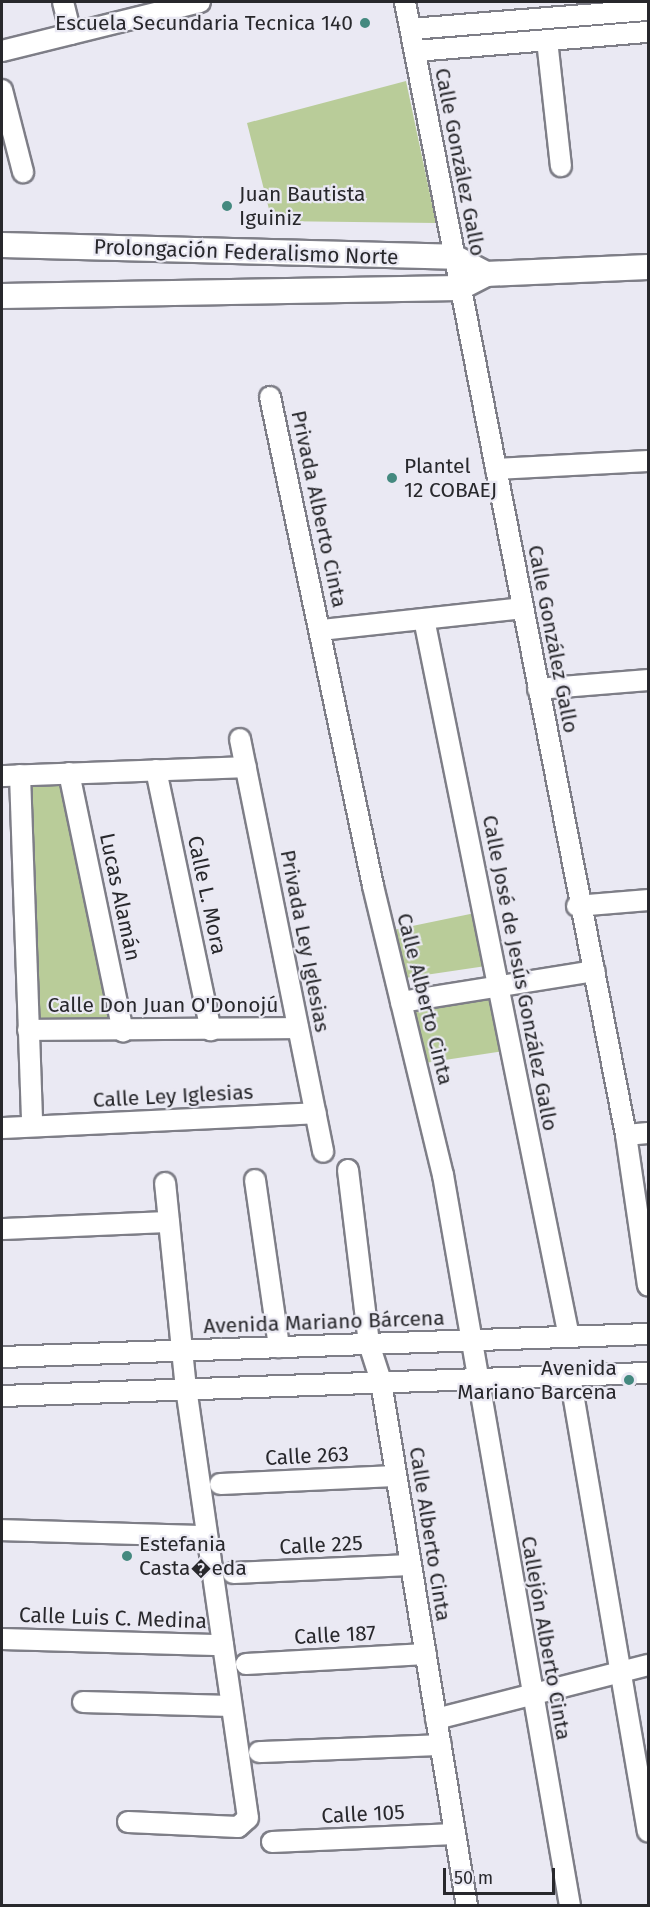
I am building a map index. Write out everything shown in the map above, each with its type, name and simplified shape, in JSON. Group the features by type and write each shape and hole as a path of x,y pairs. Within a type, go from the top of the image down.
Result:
{"main road":[{"name":"Prolongación Federalismo Norte","path":"2,245 453,257 486,274"},
{"name":"Prolongación Federalismo Norte","path":"2,296 459,288 486,274 648,267"}],"street":[{"path":"63,2 71,34"},
{"path":"2,51 71,34 149,8 200,2"},
{"name":"Calle González Gallo","path":"405,2 523,608 577,906 595,971 646,1251 648,1286"},
{"path":"411,29 648,10"},
{"path":"415,51 648,32"},
{"path":"547,40 561,166"},
{"path":"2,90 23,172"},
{"name":"Privada Alberto Cinta","path":"270,398 321,630"},
{"path":"496,469 648,461"},
{"path":"321,630 523,608"},
{"name":"Calle José de Jesús González Gallo","path":"424,619 569,1337"},
{"name":"Calle Alberto Cinta","path":"321,630 401,1002 443,1175 477,1379"},
{"path":"538,689 648,680"},
{"name":"Privada Ley Iglesias","path":"240,739 323,1152"},
{"path":"32,1126 11,776 246,767"},
{"name":"Calle L. Mora","path":"156,770 211,1030"},
{"name":"Lucas Alamán","path":"69,773 123,1031"},
{"path":"577,906 648,900"},
{"path":"401,1002 595,971"},
{"name":"Calle Don Juan O'Donojú","path":"28,1030 298,1028"},
{"name":"Calle Ley Iglesias","path":"2,1128 316,1113"},
{"path":"626,1135 648,1133"},
{"name":"Calle Alberto Cinta","path":"348,1170 369,1344 381,1382 467,1905"},
{"path":"255,1180 279,1347"},
{"path":"128,1822 246,1823 186,1389 165,1183"},
{"path":"2,1229 169,1222"},
{"name":"Avenida Mariano Bárcena","path":"2,1357 648,1334"},
{"path":"2,1396 648,1373"},
{"path":"570,1376 619,1673 648,1831"},
{"name":"Callejón Alberto Cinta","path":"477,1379 531,1695 570,1905"},
{"name":"Calle 263","path":"220,1484 396,1476"},
{"path":"2,1530 207,1536"},
{"name":"Calle 225","path":"233,1573 411,1565"},
{"name":"Calle Luis C. Medina","path":"2,1639 222,1645"},
{"name":"Calle 187","path":"246,1664 426,1654"},
{"path":"436,1719 648,1665"},
{"path":"83,1702 231,1706"},
{"path":"259,1752 441,1745"},
{"name":"Calle 105","path":"272,1842 455,1834"}],"green space":[{"path":"406,81 436,223 272,221 247,123"},
{"path":"63,785 114,1020 39,1020 29,786"},
{"path":"475,913 486,966 405,978 393,930"},
{"path":"493,996 504,1051 425,1063 412,1009"}],"place":[{"name":"Escuela Secundaria Tecnica 140","path":"365,23"},
{"name":"Juan Bautista Iguiniz","path":"227,206"},
{"name":"Plantel 12 COBAEJ","path":"392,478"},
{"name":"Avenida Mariano Barcena","path":"629,1380"},
{"name":"Estefania Casta�eda","path":"127,1556"}]}
